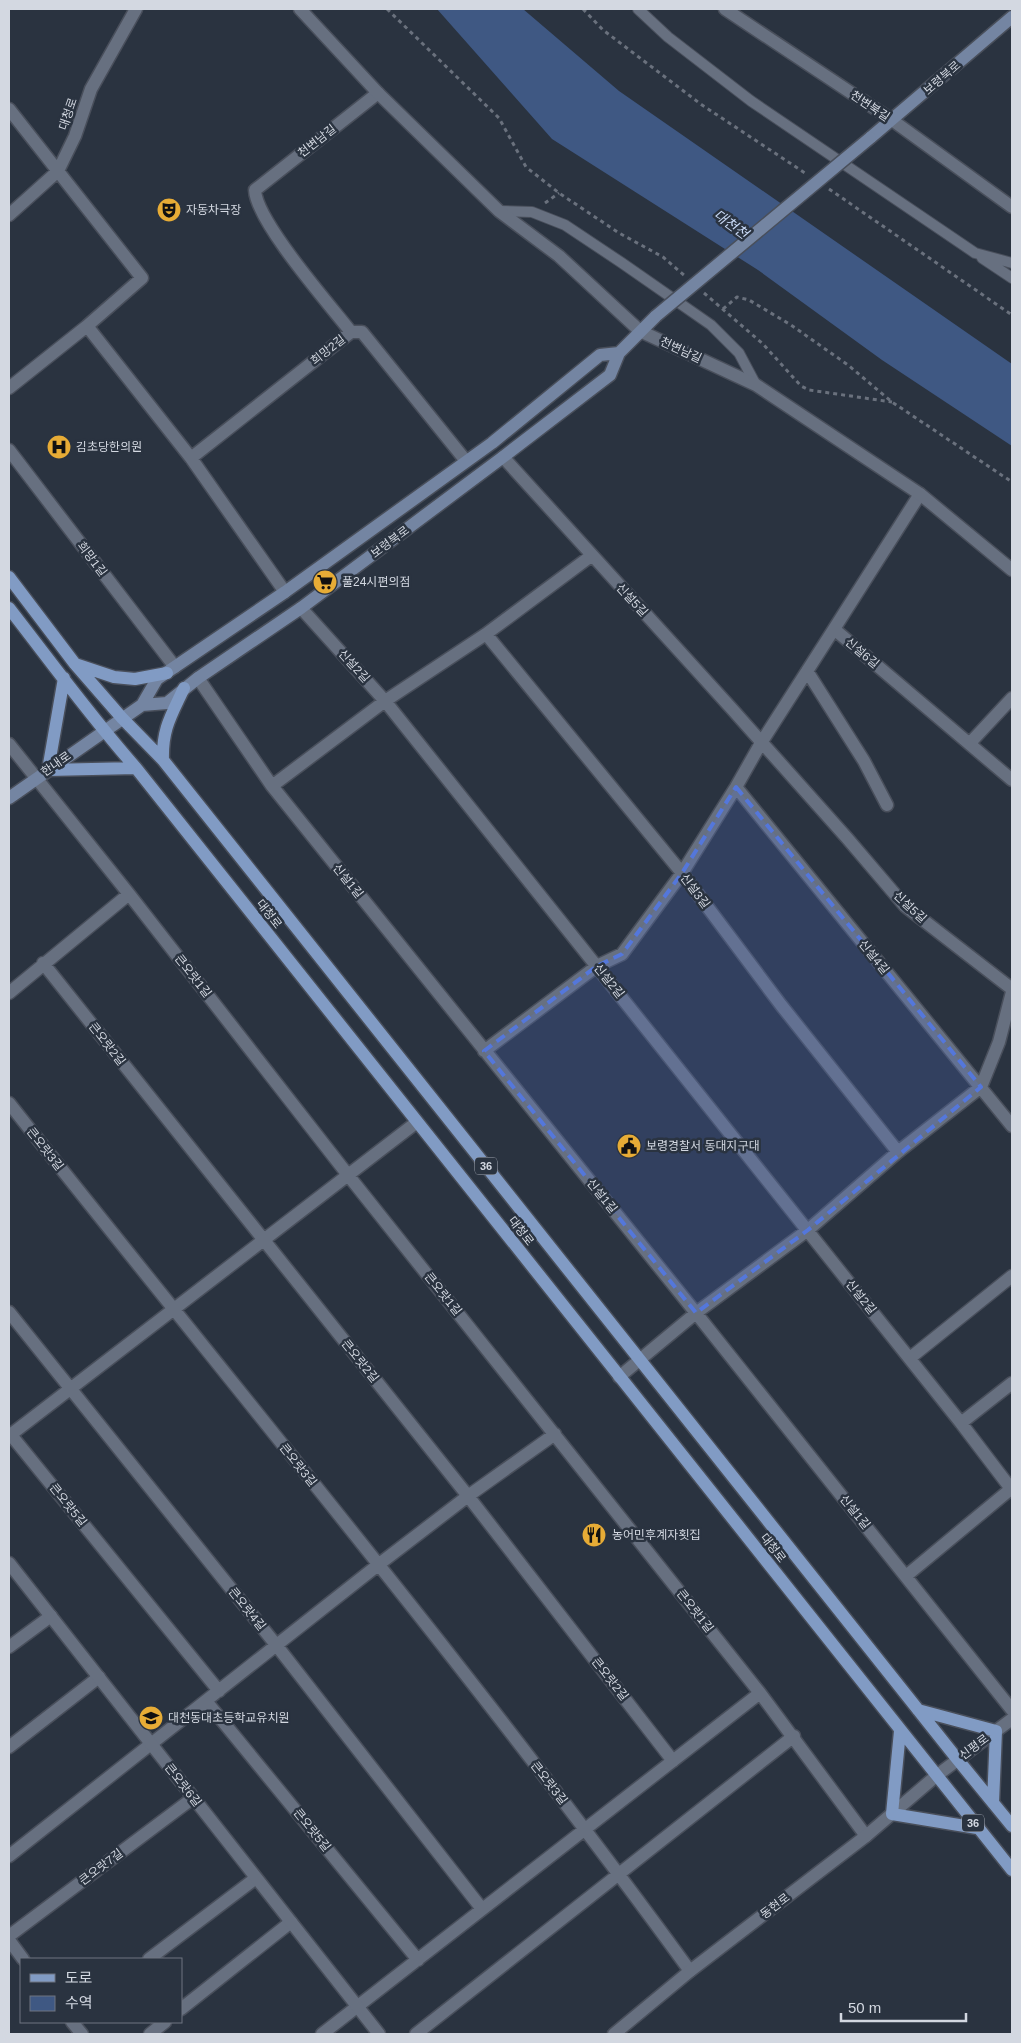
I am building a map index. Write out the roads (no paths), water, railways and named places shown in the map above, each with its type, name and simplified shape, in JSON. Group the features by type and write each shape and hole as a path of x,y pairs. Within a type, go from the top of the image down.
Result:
{"main road":[{"name":"보령북로","path":"142,705 167,703 198,678 301,608 503,458 610,375 619,353 656,316 892,120 1012,17"},
{"name":"보령북로","path":"103,732 142,705 157,678 285,592 492,443 600,355 619,353"},
{"name":"대청로","path":"9,577 75,664 122,718 163,760 1012,1826"},
{"name":"대청로","path":"9,608 64,678 103,732 136,768 1012,1870"},
{"path":"75,664 114,676 135,679 171,670"},
{"path":"64,678 48,770 136,768"},
{"path":"163,760 162,743 166,726 184,688"},
{"name":"한내로","path":"9,798 103,732"},
{"path":"918,1710 996,1731 993,1803"},
{"path":"900,1730 892,1814 977,1828"}],"street":[{"name":"대청로","path":"9,215 58,171 75,136 91,89 136,9"},
{"name":"천변남길","path":"300,9 378,92 499,211 559,256 640,331 756,385 920,494 1012,570"},
{"name":"천변북길","path":"725,9 892,120 1012,207"},
{"name":"천변남길","path":"351,332 270,227 255,198 255,190 378,92"},
{"path":"9,109 142,278 87,326 9,388"},
{"path":"87,326 191,458 285,592"},
{"name":"희망2길","path":"191,458 351,332 362,332 466,461"},
{"name":"희망1길","path":"9,450 171,670"},
{"name":"신설5길","path":"503,458 847,838 905,906 1012,991"},
{"name":"신설6길","path":"920,494 834,629 1012,780"},
{"path":"272,786 385,701 486,634 591,556"},
{"name":"신설2길","path":"301,608 385,701 910,1358 1012,1489"},
{"path":"484,1051 597,966 622,954 682,873 761,743 834,629"},
{"name":"신설3길","path":"486,634 682,873 781,1005 898,1152"},
{"path":"807,671 864,761 888,805"},
{"name":"신설1길","path":"198,678 272,786 696,1313 1012,1710"},
{"path":"970,743 1012,698"},
{"name":"큰오랏1길","path":"9,744 129,894 348,1175 556,1434 794,1736 866,1836"},
{"name":"신설4길","path":"736,787 1012,1126"},
{"path":"9,993 129,894"},
{"name":"큰오랏2길","path":"44,963 468,1496 673,1761"},
{"path":"619,1377 696,1313 808,1230 898,1152 981,1088 999,1042 1012,991"},
{"name":"큰오랏3길","path":"9,1103 378,1565 620,1874 690,1971"},
{"path":"10,1435 417,1122"},
{"path":"910,1358 1012,1276"},
{"name":"큰오랏4길","path":"9,1312 277,1646 482,1909"},
{"path":"961,1423 1012,1383"},
{"path":"9,1856 378,1565 468,1496 556,1434"},
{"name":"큰오랏5길","path":"10,1435 219,1691"},
{"path":"906,1576 1012,1489"},
{"name":"큰오랏6길","path":"9,1563 378,2034"},
{"path":"9,1647 51,1616"},
{"path":"9,1747 99,1677"},
{"path":"322,2034 760,1693"},
{"name":"큰오랏5길","path":"206,1701 418,1960"},
{"name":"신평로","path":"936,1776 1012,1719"},
{"path":"416,2034 794,1736"},
{"name":"동현로","path":"614,2034 690,1971 866,1836 936,1776"},
{"name":"큰오랏7길","path":"9,1936 193,1798"},
{"path":"150,1958 256,1878"},
{"path":"182,2008 291,1922"},
{"path":"9,1940 23,1958"},
{"path":"73,2023 82,2034"},
{"path":"150,2034 164,2023"}],"lane":[{"path":"638,9 668,36 751,101 1012,278"},
{"path":"499,211 532,212 565,225 622,263 711,325 739,353 756,385"},
{"path":"975,253 1012,263"}],"water":[{"name":"대천천","path":"437,9 523,9 619,91 1012,364 1012,446 882,360 758,270 552,139"}],"place":[{"name":"자동차극장","path":"169,210"},
{"name":"김초당한의원","path":"59,447"},
{"name":"풀24시편의점","path":"325,582"},
{"name":"보령경찰서 동대지구대","path":"629,1146"},
{"name":"농어민후계자횟집","path":"594,1535"},
{"name":"대천동대초등학교유치원","path":"151,1718"}]}
